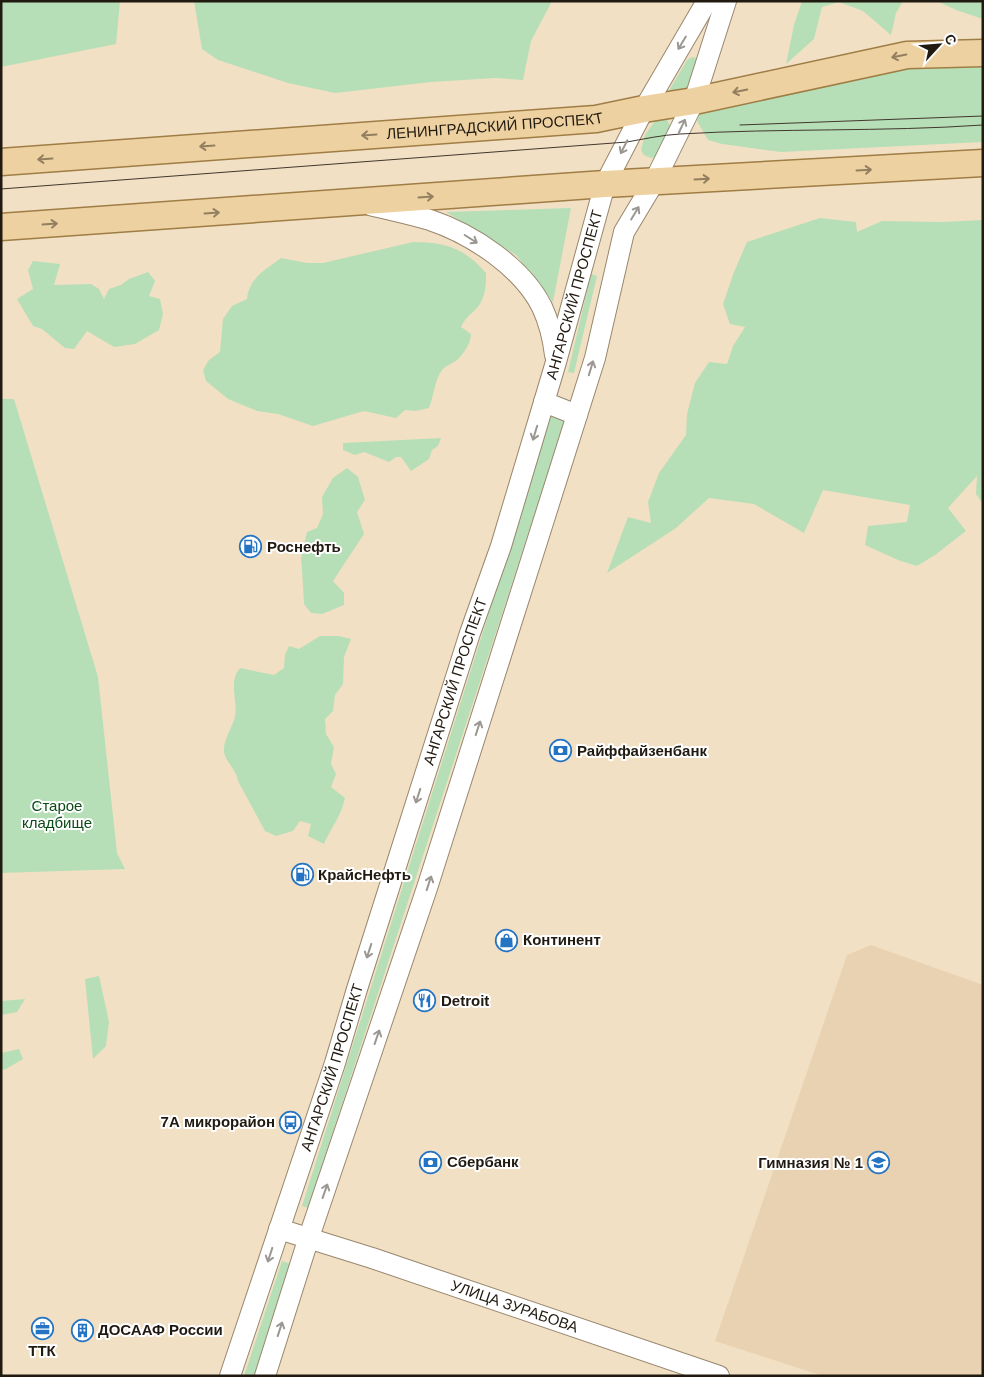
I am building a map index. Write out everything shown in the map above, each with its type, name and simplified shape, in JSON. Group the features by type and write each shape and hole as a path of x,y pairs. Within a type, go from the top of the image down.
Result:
{"main road":[{"name":"ЛЕНИНГРАДСКИЙ ПРОСПЕКТ","path":"1,162 596,119 694,101 908,54 983,52"},
{"path":"1,227 605,184 983,163"}],"street":[{"name":"АНГАРСКИЙ ПРОСПЕКТ","path":"230,1376 335,1063 470,633 501,546 556,362 605,184 644,109 707,1"},
{"path":"265,1376 309,1237 427,888 595,358 624,232 654,182 694,101 726,1"},
{"path":"359,202 429,220 450,228 464,234 497,256 522,280 541,305 553,338 556,362"},
{"path":"544,402 577,415"},
{"name":"УЛИЦА ЗУРАБОВА","path":"279,1229 309,1237 719,1376"}],"shaded area":[{"name":"Гимназия № 1","path":"871,945 983,985 983,1376 823,1376 715,1341 847,955"}],"green space":[{"path":"1,1 120,1 116,44 1,67"},
{"path":"194,1 552,1 531,41 523,80 495,78 431,82 335,93 288,83 218,60 202,49"},
{"path":"802,1 903,1 896,13 891,35 863,11 839,2 822,7 814,39 786,64 794,25"},
{"path":"937,1 983,1 983,19 956,10"},
{"path":"692,57 697,58 699,62 688,92 667,94 687,60"},
{"path":"983,64 983,142 781,152 722,144 708,140 697,121 702,107 886,68"},
{"path":"666,118 671,127 659,156 651,158 644,155 641,150 645,135 655,121"},
{"path":"571,208 553,302 516,255 446,212"},
{"path":"820,218 856,222 857,232 882,221 942,222 983,220 983,504 976,494 977,476 948,508 966,531 935,555 917,566 898,560 865,545 868,526 907,522 910,505 823,490 804,533 754,504 709,498 676,528 607,573 628,517 651,523 648,502 659,473 686,435 687,414 695,383 709,362 727,364 733,346 745,327 730,324 723,304 747,242"},
{"path":"413,242 435,243 454,248 478,264 486,273 483,299 461,327 471,334 471,337 465,351 458,359 442,370 437,379 429,408 415,411 405,410 396,418 364,411 313,426 278,414 257,411 228,399 206,381 203,370 209,360 220,352 223,319 232,306 247,299 254,280 281,258 307,263 323,263"},
{"path":"33,261 60,264 54,285 91,284 99,289 104,299 109,289 148,272 155,281 149,296 160,299 163,314 159,330 135,344 114,347 87,331 74,349 65,348 42,329 33,326 17,299 33,289 28,270"},
{"path":"591,274 597,276 574,373 568,372"},
{"name":"Старое кладбище","path":"1,399 14,399 98,677 117,853 125,869 1,873"},
{"path":"551,416 565,421 308,1208 302,1206"},
{"path":"441,438 438,446 432,450 429,459 411,471 401,457 396,457 389,462 364,452 355,455 343,450 343,443"},
{"path":"347,468 358,477 365,500 357,512 364,534 333,581 344,593 344,605 322,614 311,613 304,604 301,558 307,532 317,528 323,514 322,497 333,478"},
{"path":"320,636 339,636 351,639 344,657 343,684 335,695 333,711 325,719 326,734 334,747 331,764 336,774 331,787 345,798 338,817 324,844 308,836 311,824 300,821 293,831 276,836 265,831 226,758 224,750 235,717 234,685 236,673 240,668 274,675 284,668 285,655 289,646 299,649"},
{"path":"99,976 109,1022 106,1046 93,1059 85,979"},
{"path":"25,999 17,1012 1,1015 1,1001"},
{"path":"19,1049 23,1059 1,1070 1,1053"},
{"path":"282,1261 291,1264 254,1376 244,1376"}],"tram line":[{"path":"740,125 983,116"},
{"path":"1,189 627,142 680,134 907,129 983,125"}],"place":[{"name":"Роснефть","path":"251,547"},
{"name":"Райффайзенбанк","path":"561,751"},
{"name":"КрайсНефть","path":"302,875"},
{"name":"Континент","path":"507,940"},
{"name":"Detroit","path":"425,1001"},
{"name":"7А микрорайон","path":"291,1122"},
{"name":"Сбербанк","path":"431,1162"},
{"name":"Гимназия № 1","path":"879,1163"},
{"name":"ТТК","path":"42,1328"},
{"name":"ДОСААФ России","path":"82,1330"}]}
